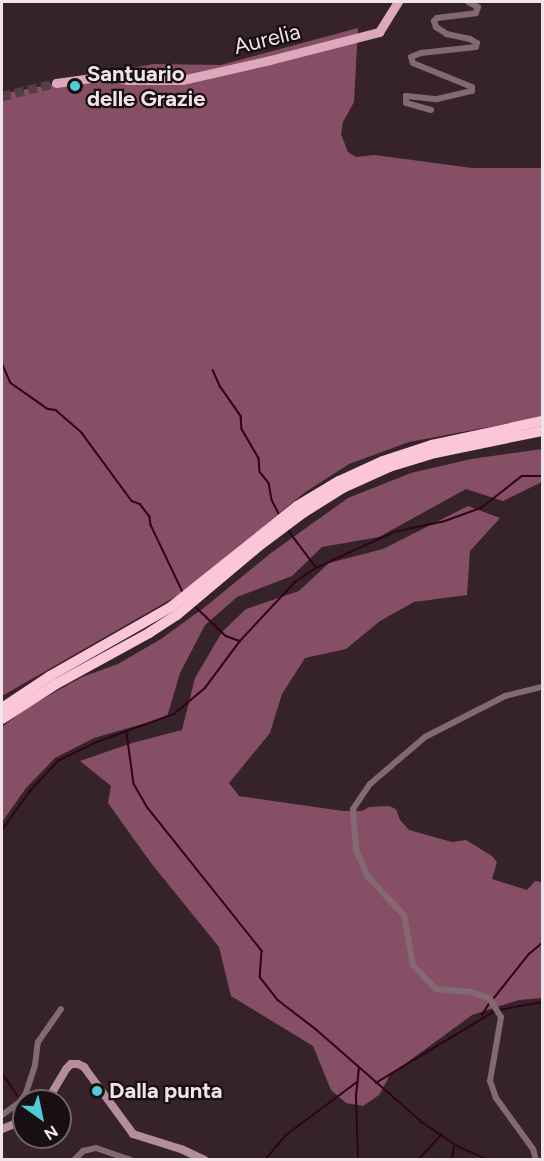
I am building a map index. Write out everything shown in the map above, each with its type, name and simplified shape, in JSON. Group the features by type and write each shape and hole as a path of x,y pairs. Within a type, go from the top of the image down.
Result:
{"highway":[{"path":"2,719 56,684 149,633 257,542 341,484 453,444 528,428 543,421"},
{"path":"528,428 543,431"},
{"path":"2,708 50,676 174,611"}],"main road":[{"name":"Aurelia","path":"56,83 105,76 128,80 182,80 270,60 379,32 398,2"}],"street":[{"path":"432,110 405,103 406,96 437,99 472,91 472,87 413,63 411,57 421,53 476,47 477,43 470,39 447,34 436,27 434,21 437,18 476,13 478,8 468,2"},
{"path":"536,1160 533,1149 496,1098 489,1081 501,1017 489,998 471,992 436,989 413,965 404,915 368,878 356,850 353,809 370,784 425,737 505,696 543,687"},
{"path":"2,1115 20,1102 26,1093 35,1065 38,1042 61,1009"},
{"path":"54,1089 66,1069 71,1064 78,1064 84,1067 133,1134 181,1149 206,1160"},
{"path":"74,1160 83,1151 96,1148 131,1160"}],"shaded area":[{"path":"358,28 354,102 343,122 341,134 348,152 356,157 375,155 472,168 542,168 542,417 409,442 349,464 304,493 182,593 2,696 2,94 153,64 221,65"},
{"path":"542,449 542,482 503,501 466,489 379,537 322,547 292,576 237,597 205,625 180,673 167,717 94,738 55,758 26,788 2,822 2,727 28,707 82,677 118,664 161,639 205,607 271,553 348,498 411,473 471,459"},
{"path":"468,506 500,518 470,551 467,595 414,602 380,621 346,649 305,658 282,694 270,733 229,783 239,796 343,811 362,811 369,807 389,806 396,809 400,820 409,830 452,842 466,840 492,856 497,862 492,879 527,890 535,881 542,882 542,998 519,1000 472,1015 390,1075 379,1095 363,1106 346,1103 331,1090 313,1046 231,996 219,947 151,863 108,803 111,786 80,761 132,743 182,730 195,678 222,632 246,609 299,591 329,563 383,549"}],"waterway":[{"path":"2,363 11,383 48,409 56,410 82,433 132,501 140,504 150,517 151,525 183,592"},
{"path":"213,370 220,386 241,416 242,429 259,458 260,472 269,483 272,500 280,516"},
{"path":"2,830 30,791 58,761 97,742 174,714 205,688 240,641 295,582 316,568 394,532 445,521 481,508 522,476 542,476"},
{"path":"288,530 316,567"},
{"path":"196,607 226,636 240,641"},
{"path":"127,733 134,784 148,808 262,951 260,977 278,1000 317,1030 422,1122 459,1147 489,1160"},
{"path":"494,998 529,954 542,943"},
{"path":"499,1010 542,1002"},
{"path":"482,1015 489,1004"},
{"path":"376,1083 495,1011"},
{"path":"358,1160 356,1096 359,1068"},
{"path":"2,1073 13,1089"},
{"path":"265,1160 286,1135 357,1082"},
{"path":"418,1160 441,1135"},
{"path":"452,1160 454,1146"}],"tunnel":[{"path":"2,96 56,83"}],"place":[{"name":"Santuario delle Grazie","path":"75,86"},
{"name":"Dalla punta","path":"97,1091"}]}
